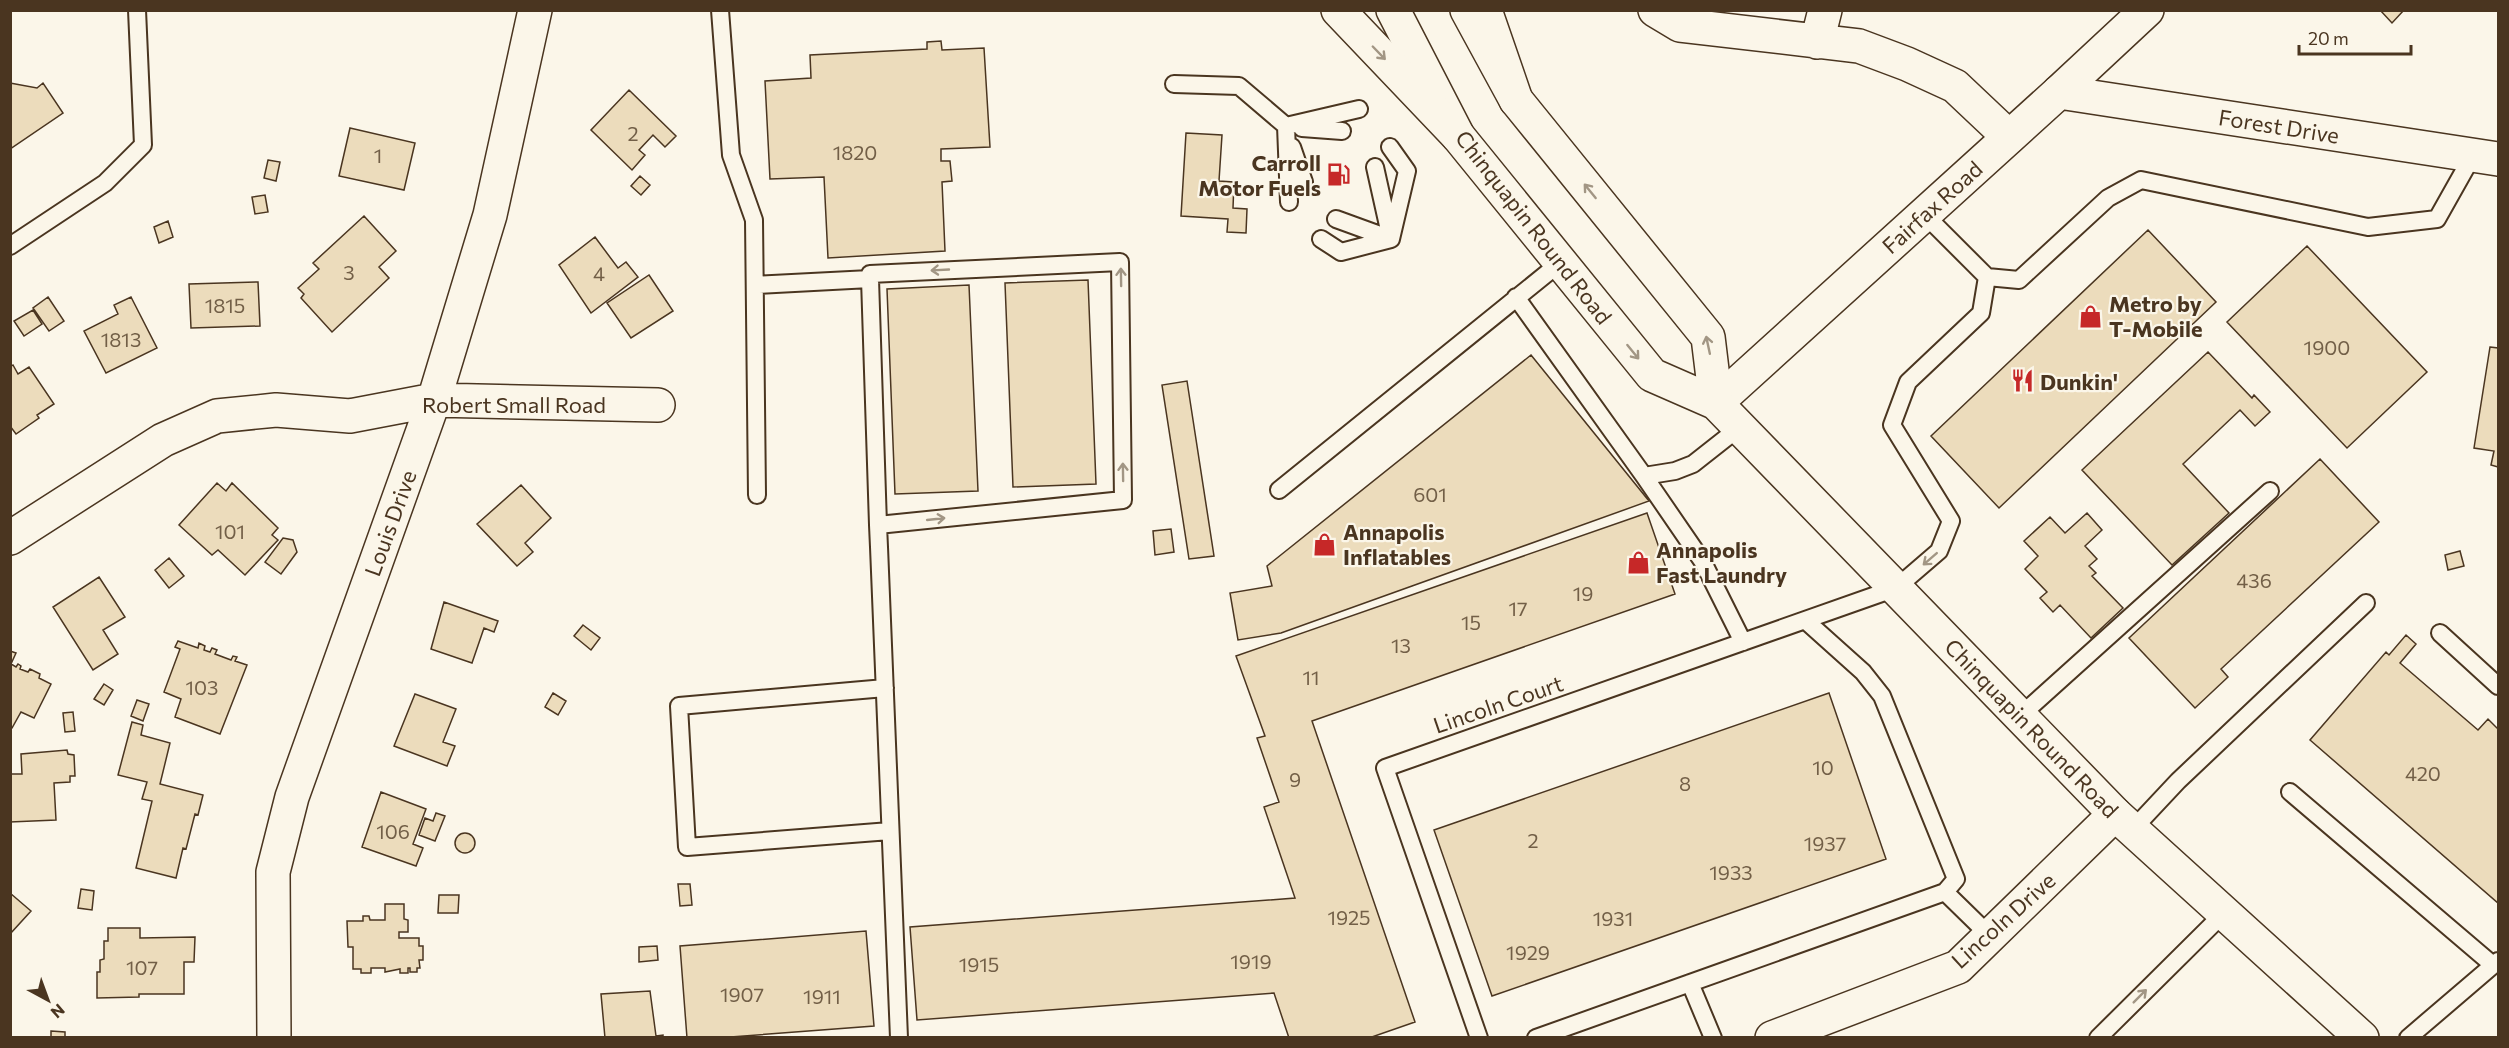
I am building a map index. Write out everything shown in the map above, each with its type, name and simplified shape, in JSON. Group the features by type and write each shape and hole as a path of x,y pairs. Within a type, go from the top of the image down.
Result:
{"street":[{"name":"Louis Drive","path":"274,1038 273,872 292,797 434,400 490,215 535,10"},
{"path":"1338,10 1458,136"},
{"name":"Chinquapin Round Road","path":"1393,10 1458,136 1652,375 1716,403 2124,822 2362,1038"},
{"path":"1467,10 1516,100 1708,338 1716,403"},
{"path":"1485,10 1516,100"},
{"path":"1654,10 1680,26 1859,46 1907,63 1955,86 2009,137"},
{"path":"1816,42 1826,10"},
{"name":"Fairfax Road","path":"1716,403 2059,92 2146,10"},
{"name":"Forest Drive","path":"2059,92 2486,157"},
{"name":"Robert Small Road","path":"10,538 163,440 217,416 276,410 350,416 434,400 657,405"},
{"name":"Lincoln Drive","path":"1793,1034 1958,968 1990,936 2124,822"}],"lane":[{"path":"10,246 105,183 143,145 137,10"},
{"path":"720,10 731,155 754,220 757,495"},
{"path":"1174,84 1239,86 1286,126 1304,182"},
{"path":"1286,126 1359,109"},
{"path":"1286,126 1342,131"},
{"path":"1286,126 1289,202"},
{"path":"1390,147 1407,171 1391,239"},
{"path":"1924,214 1986,277 2019,280 2108,198 2141,180 2368,227 2437,219 2486,157"},
{"path":"1376,167 1391,239"},
{"path":"1336,219 1391,239"},
{"path":"1321,239 1341,252 1391,239"},
{"path":"878,525 1123,500 1120,262 870,273 878,525 899,1038"},
{"path":"1279,490 1561,262"},
{"path":"1896,588 1939,551 1951,521 1892,425 1908,382 1982,313 1986,277"},
{"path":"755,285 870,279"},
{"path":"1516,297 1703,562 1743,642"},
{"path":"1644,476 1675,471 1693,464 1740,427"},
{"path":"2020,716 2270,491"},
{"name":"Lincoln Court","path":"1479,1038 1385,768 1896,588"},
{"path":"2124,822 2178,781 2366,603"},
{"path":"1536,1038 1945,891 1956,879 1882,696 1863,672 1805,620"},
{"path":"2440,633 2499,686"},
{"path":"885,688 679,706 687,847 890,831"},
{"path":"2290,792 2496,963 2408,1038"},
{"path":"1945,891 1990,936"},
{"path":"2098,1038 2224,913"},
{"path":"1690,983 1713,1038"}],"building":[{"path":"2380,10 2404,10 2392,23"},
{"path":"941,41 942,50 984,48 990,147 941,149 941,161 950,161 952,181 942,182 945,251 828,258 824,177 770,179 765,81 811,78 810,55 927,49 927,42"},
{"path":"10,83 37,88 43,83 63,113 10,149"},
{"path":"629,90 676,136 665,147 653,135 639,150 645,155 632,170 591,130"},
{"path":"350,128 415,143 404,190 339,176"},
{"path":"1186,133 1222,135 1219,181 1234,182 1233,208 1247,209 1246,233 1227,232 1228,219 1181,216"},
{"path":"268,160 280,162 276,181 264,178"},
{"path":"640,176 650,185 641,195 631,186"},
{"path":"265,195 268,212 255,214 252,197"},
{"path":"364,216 396,251 379,267 389,278 332,332 301,298 304,294 298,288 319,269 313,263"},
{"path":"168,221 173,237 159,243 154,227"},
{"path":"2148,230 2216,302 1999,508 1931,436"},
{"path":"595,237 618,268 626,262 638,277 591,313 559,265"},
{"path":"2307,246 2427,372 2347,448 2227,322"},
{"path":"649,275 673,311 631,338 607,303"},
{"path":"1088,280 1096,484 1013,487 1005,283"},
{"path":"258,282 260,326 191,328 189,284"},
{"path":"969,285 978,491 895,494 887,289"},
{"path":"48,297 64,321 49,331 33,308"},
{"path":"131,297 157,348 106,373 84,331 118,314 114,305"},
{"path":"33,310 42,324 24,336 14,321"},
{"path":"2490,347 2498,348 2498,467 2491,465 2494,451 2474,448"},
{"path":"2208,352 2252,398 2254,395 2270,412 2255,426 2240,410 2183,464 2229,513 2172,565 2082,470"},
{"path":"1531,355 1649,501 1281,633 1238,640 1230,593 1272,586 1267,566"},
{"path":"13,365 18,374 29,367 54,404 37,415 39,418 16,434 10,426 10,367"},
{"path":"1187,381 1214,556 1189,559 1162,385"},
{"path":"2320,459 2379,522 2221,669 2228,677 2195,708 2129,638"},
{"path":"217,483 226,491 232,483 278,528 272,535 278,540 245,575 218,550 212,555 179,525"},
{"path":"521,485 551,518 525,543 533,552 517,566 477,524"},
{"path":"1647,513 1675,594 1312,721 1415,1022 1369,1038 1289,1038 1274,993 917,1020 910,927 1295,898 1264,807 1279,802 1257,738 1265,736 1236,656"},
{"path":"2087,513 2102,530 2085,546 2097,559 2089,566 2096,573 2092,576 2123,608 2091,638 2060,605 2053,612 2040,598 2047,592 2025,569 2038,556 2024,541 2050,517 2065,533"},
{"path":"1171,529 1174,552 1155,555 1153,531"},
{"path":"283,538 293,540 297,552 281,574 265,562"},
{"path":"2460,551 2464,566 2448,570 2445,555"},
{"path":"169,558 184,576 169,588 155,570"},
{"path":"99,577 125,617 103,630 118,654 93,670 53,607"},
{"path":"444,602 498,621 494,632 484,628 472,663 431,649"},
{"path":"583,625 600,638 591,650 574,636"},
{"path":"2406,635 2416,644 2400,663 2478,730 2488,719 2498,729 2498,903 2310,740 2386,652 2389,655"},
{"path":"178,641 198,648 199,643 205,646 204,650 210,652 212,648 217,650 215,654 231,660 233,656 237,657 235,661 247,665 220,734 175,717 181,699 164,692 180,649 175,647"},
{"path":"10,651 16,653 11,664 16,667 18,664 21,666 20,669 28,672 30,669 40,674 39,678 51,684 34,718 21,712 12,728 10,728"},
{"path":"104,684 113,690 104,705 94,699"},
{"path":"553,693 566,701 558,715 545,707"},
{"path":"1829,693 1886,859 1492,996 1434,830"},
{"path":"415,694 456,709 443,742 455,746 447,766 394,746"},
{"path":"137,700 149,704 143,721 131,716"},
{"path":"73,712 75,731 65,732 63,713"},
{"path":"132,722 143,725 141,735 170,743 160,784 203,795 198,815 195,814 186,849 183,848 176,878 136,868 152,801 142,799 147,782 118,775"},
{"path":"67,750 68,754 74,755 75,776 70,776 70,782 54,783 56,820 10,822 10,774 22,774 21,754"},
{"path":"381,792 426,809 413,844 423,848 416,866 362,847"},
{"path":"436,813 445,816 435,841 419,835 425,818 433,821"},
{"path":"461,833 469,833 475,839 475,847 469,853 461,853 455,847 455,839"},
{"path":"678,884 690,884 692,905 680,906"},
{"path":"81,889 94,891 92,910 78,908"},
{"path":"10,893 31,911 10,934"},
{"path":"439,895 459,895 458,913 438,913"},
{"path":"385,904 404,904 404,919 408,920 408,932 399,932 399,938 419,938 419,946 423,946 423,960 419,960 420,968 417,968 417,972 410,972 410,968 408,968 408,973 400,973 400,969 385,972 385,968 371,968 371,973 361,973 361,969 353,969 353,947 348,947 347,921 363,921 363,916 369,916 370,920 385,920"},
{"path":"108,928 140,928 140,938 195,937 194,962 184,962 184,994 139,994 139,997 97,998 97,972 100,972 100,960 104,959 104,941 108,941"},
{"path":"866,931 874,1026 717,1038 687,1038 680,946"},
{"path":"657,946 658,960 639,962 639,947"},
{"path":"650,991 656,1036 663,1035 663,1038 605,1038 601,994"},
{"path":"51,1031 65,1032 65,1038 51,1038"}],"place":[{"name":"Carroll Motor Fuels","path":"1339,175"},
{"name":"Metro by T-Mobile","path":"2091,316"},
{"name":"Dunkin'","path":"2022,381"},
{"name":"Annapolis Inflatables","path":"1325,544"},
{"name":"Annapolis Fast Laundry","path":"1638,562"}]}
